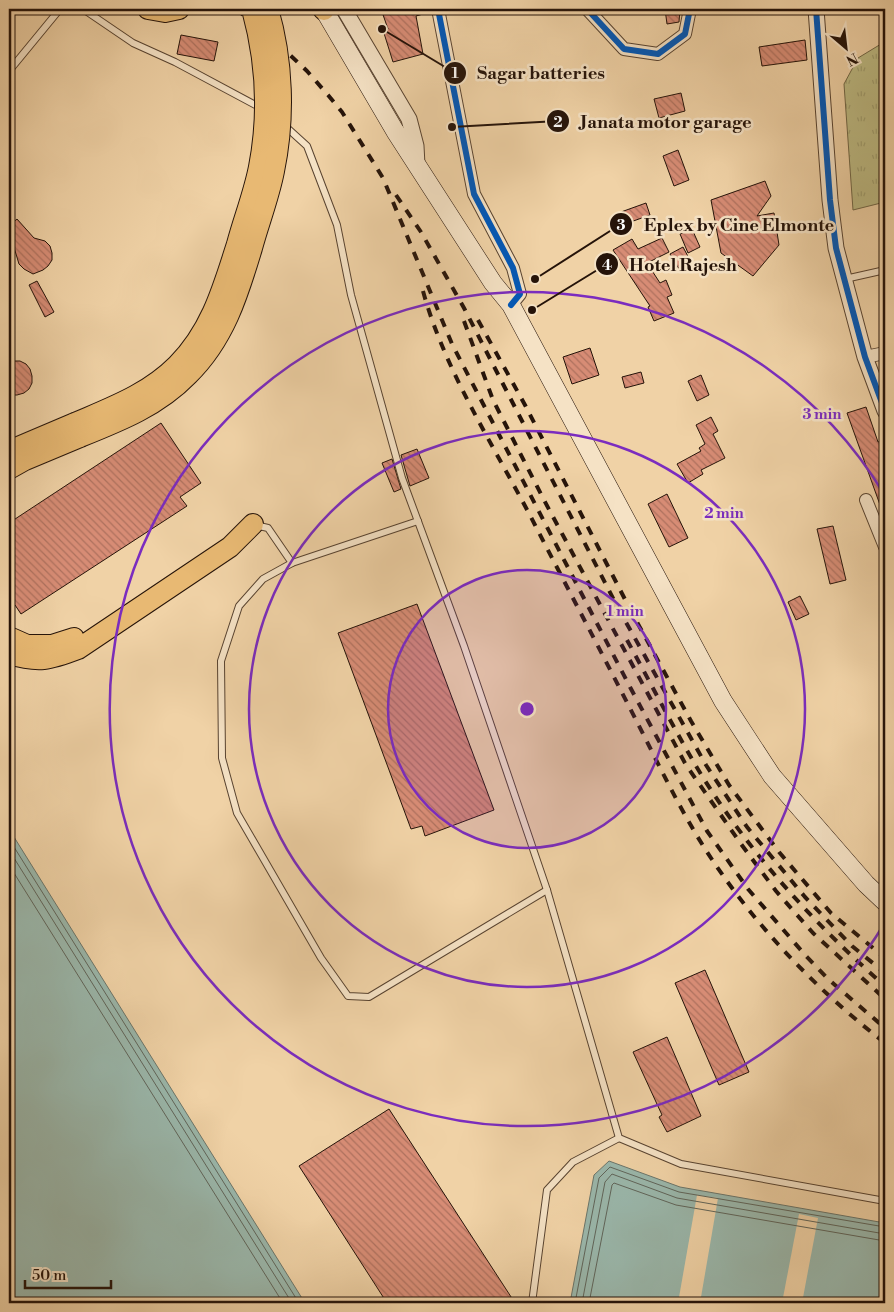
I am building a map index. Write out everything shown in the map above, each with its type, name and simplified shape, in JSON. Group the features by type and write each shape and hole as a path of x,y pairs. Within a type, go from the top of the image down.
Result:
{"main road":[{"path":"148,9 165,12 179,9"},
{"path":"9,469 142,392 164,376 193,346 214,311 226,281 262,149 265,109 264,80 260,42 252,9"},
{"path":"9,451 143,410 174,388 200,362 215,341 228,318 240,285 271,182 277,151 280,109 279,71 275,39 268,9"},
{"path":"329,9 395,131 493,282 511,305 723,701 772,776 866,884 885,902"},
{"path":"9,637 27,645 52,645 72,639 223,538 253,524"},
{"path":"9,654 30,661 54,658 78,649 230,547 253,524"}],"street":[{"path":"329,9 409,119 416,146 417,166"},
{"path":"438,9 474,194 513,268 519,287 520,294 511,305"},
{"path":"587,9 624,49 658,54 686,34 690,9"},
{"path":"807,9 816,16 830,200 836,248 865,357 885,411"},
{"path":"865,357 885,353"},
{"path":"866,500 885,547"}],"lane":[{"path":"9,71 60,9"},
{"path":"83,9 133,43 175,62 272,115 307,146 337,225 351,295 402,478 464,646 547,890 619,1138"},
{"path":"845,279 885,270"},
{"path":"418,521 292,563 263,578 239,606 220,661 222,758 238,813 321,958 348,996 369,997 547,890"},
{"path":"253,524 268,528 292,563"},
{"path":"619,1138 681,1164 885,1202"},
{"path":"532,1303 547,1190 573,1162 619,1138"}],"green space":[{"path":"881,44 885,45 885,202 853,210 844,84 858,58"}],"water":[{"path":"9,829 305,1303 9,1303"},
{"path":"609,1161 680,1187 885,1223 885,1303 570,1303 594,1175"}],"pier":[{"path":"697,1195 718,1198 700,1303 678,1303"},
{"path":"799,1214 818,1218 802,1303 782,1303"}],"building":[{"path":"381,9 430,9 430,12 416,16 423,54 393,62 383,30 388,29"},
{"path":"665,9 680,9 679,22 667,24"},
{"path":"181,35 218,42 214,61 177,54"},
{"path":"805,40 807,60 762,66 759,47"},
{"path":"681,93 685,111 659,118 654,99"},
{"path":"678,150 689,180 674,186 663,156"},
{"path":"765,181 771,196 757,216 774,213 779,245 753,276 721,253 711,200"},
{"path":"646,203 650,215 625,224 621,212"},
{"path":"17,219 34,238 45,241 50,246 52,260 43,270 33,274 19,264 13,244 9,248 9,226"},
{"path":"692,229 700,247 688,253 680,234"},
{"path":"662,238 669,252 647,263 660,283 666,280 672,295 667,297 674,313 654,321 648,307 650,306 613,250 632,239 638,249"},
{"path":"683,247 691,262 679,269 670,254"},
{"path":"37,281 54,312 45,317 29,285"},
{"path":"590,348 599,375 572,384 563,357"},
{"path":"20,361 26,364 30,369 32,383 24,393 9,395 9,362"},
{"path":"641,372 644,383 625,388 622,377"},
{"path":"701,375 709,395 697,401 688,381"},
{"path":"866,407 878,442 882,441 885,450 884,516 847,413"},
{"path":"711,417 718,431 713,434 725,458 701,470 703,474 688,483 677,464 701,451 699,448 705,444 696,425"},
{"path":"161,423 201,483 180,497 187,506 21,614 15,605 9,609 9,523"},
{"path":"417,449 429,478 410,486 401,455"},
{"path":"392,459 401,489 394,492 382,463"},
{"path":"667,494 688,538 669,547 648,504"},
{"path":"833,526 846,580 830,584 817,529"},
{"path":"800,596 809,614 796,620 788,602"},
{"path":"417,604 494,810 425,836 422,826 411,829 338,633"},
{"path":"705,970 749,1072 719,1085 675,983"},
{"path":"667,1037 701,1116 667,1132 659,1117 662,1115 633,1052"},
{"path":"389,1109 515,1303 387,1303 299,1166"}],"railway":[{"path":"236,9 272,38 307,71 328,95 342,112 383,178 452,344 707,831 748,889 806,956 828,979 885,1028"},
{"path":"396,195 421,232 464,308 618,608 706,765 747,827 805,897 852,946 885,973"},
{"path":"423,291 444,351 458,381 691,826 729,884 790,958 836,1002 885,1043"},
{"path":"478,320 525,405 631,611 691,721 729,785 779,852 831,913 885,958"},
{"path":"464,321 493,400 544,500 686,765 776,891 813,933 885,999"},
{"path":"627,640 696,766 736,826 758,855 806,910 885,986"}],"cycle path":[{"path":"438,9 474,194 513,268 520,294 511,305"},
{"path":"587,9 624,49 658,54 685,34 690,9"},
{"path":"816,9 830,200 836,248 865,357 885,411"}],"place":[{"name":"Sagar batteries","path":"382,29"},
{"name":"Janata motor garage","path":"452,127"},
{"name":"Eplex by Cine Elmonte","path":"535,279"},
{"name":"Hotel Rajesh","path":"532,310"}]}
